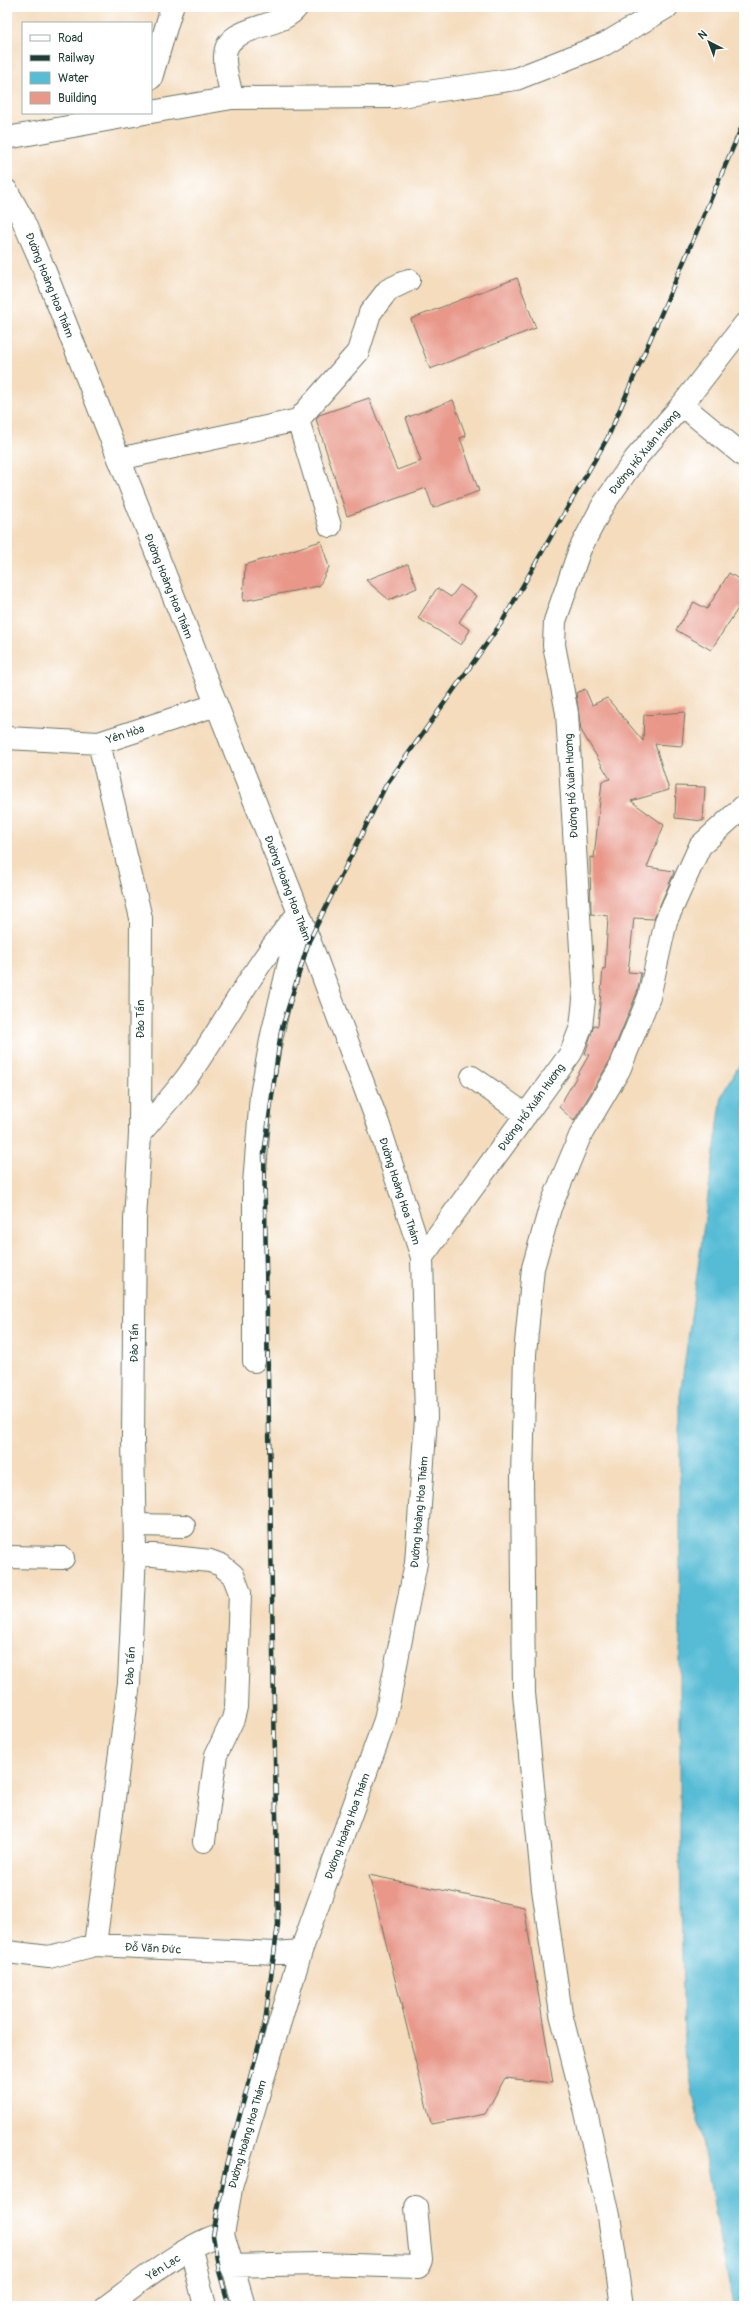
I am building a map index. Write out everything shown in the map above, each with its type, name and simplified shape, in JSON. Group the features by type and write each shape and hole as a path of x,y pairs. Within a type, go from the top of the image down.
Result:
{"street":[{"path":"152,75 172,7"},
{"path":"232,98 224,57 229,43 236,36 289,16 297,7"},
{"path":"152,112 232,98 394,97 516,79 605,44 667,7"},
{"path":"7,138 139,114"},
{"name":"Đường Hoàng Hoa Thám","path":"7,191 22,218 42,264 302,922 378,1123 422,1257 426,1418 416,1563 385,1720 301,1951 232,2183 222,2234"},
{"path":"119,459 298,420 358,352 370,312 388,290 409,280"},
{"name":"Đường Hồ Xuân Hương","path":"422,1257 570,1054 577,1040 583,1014 567,713 554,645 555,621 580,549 603,504 635,459 682,405 744,325"},
{"path":"682,405 744,456"},
{"path":"298,420 330,526"},
{"name":"Yên Hòa","path":"7,738 100,743 216,705"},
{"name":"Đào Tấn","path":"95,1945 129,1683 136,1553 133,1438 135,1236 140,1134 141,918 100,743"},
{"path":"622,2306 609,2216 586,2112 561,2014 543,1889 524,1694 522,1478 526,1354 534,1268 550,1208 580,1136 619,1070 650,997 666,921 700,846 744,806"},
{"path":"140,1134 189,1074 258,966 279,936 302,922"},
{"path":"254,1361 254,1184 261,1095 272,1035 290,959 302,922"},
{"path":"472,1077 526,1115"},
{"path":"135,1525 184,1526"},
{"path":"136,1553 210,1561 220,1565 233,1575 240,1593 236,1706 233,1719 216,1755 204,1841"},
{"path":"7,1557 63,1558"},
{"name":"Đỗ Văn Đức","path":"7,1952 49,1957 95,1945 268,1953 301,1951"},
{"path":"231,2266 319,2264 418,2267 421,2260 416,2207"},
{"path":"222,2234 244,2306"},
{"name":"Yên Lạc","path":"106,2306 165,2264 213,2236 222,2234"},
{"path":"191,2249 205,2306"}],"water":[{"path":"744,1057 744,2306 733,2306 684,2046 680,1856 680,1396 722,1095"}],"building":[{"path":"517,278 536,328 430,369 411,319"},
{"path":"369,398 397,470 421,461 406,418 453,400 466,436 460,438 479,491 433,508 426,488 347,516 316,419 319,415"},
{"path":"321,541 329,567 319,586 243,601 245,565"},
{"path":"408,564 417,588 389,600 366,580"},
{"path":"729,573 744,582 744,610 739,607 711,650 676,630 694,602 707,609"},
{"path":"460,585 476,596 459,622 470,630 461,645 418,618 437,588 451,597"},
{"path":"585,689 592,705 607,698 643,741 644,715 685,712 682,746 655,744 669,790 631,801 664,825 647,867 674,871 673,875 654,919 634,918 628,972 641,973 637,993 608,1064 574,1121 559,1107 589,1055 585,1054 594,1025 598,1026 603,968 605,969 608,916 591,914 590,857 594,858 602,781 610,779 581,730 576,693"},
{"path":"676,786 705,787 703,821 675,818"},
{"path":"369,1875 524,1907 553,2083 505,2078 485,2114 431,2124"}],"railway":[{"path":"229,2306 219,2271 213,2236 226,2166 265,2022 278,1924 264,1154 281,1031 309,941 386,785 502,622 608,437 744,122"}]}
